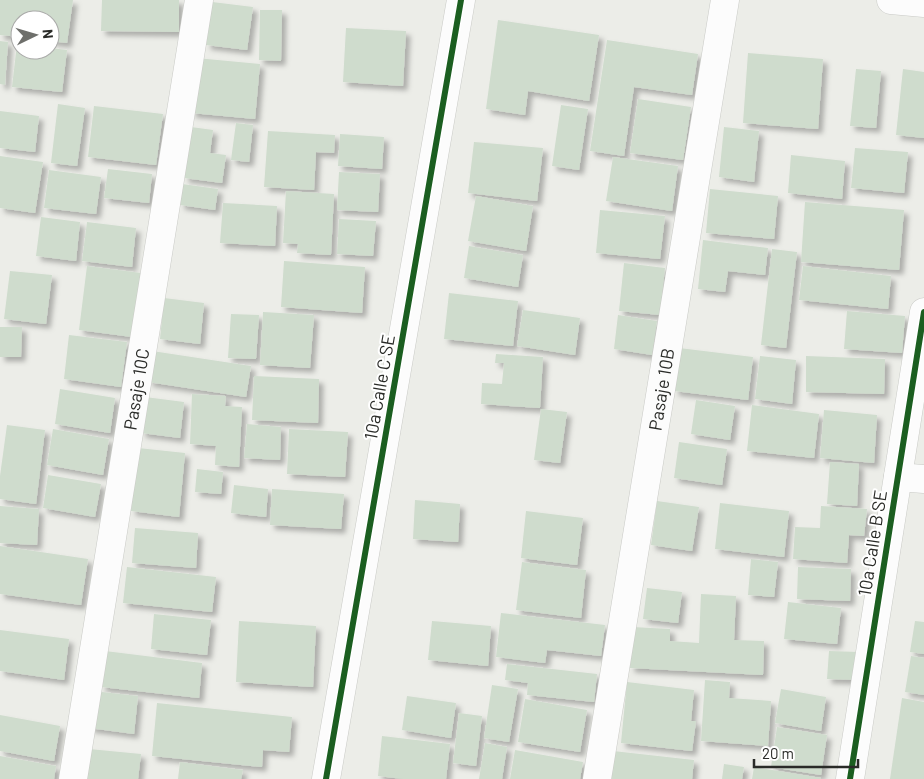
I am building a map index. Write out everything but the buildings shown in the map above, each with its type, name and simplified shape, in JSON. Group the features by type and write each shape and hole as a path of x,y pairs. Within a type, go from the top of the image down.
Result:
{"street":[{"name":"Pasaje 10C","path":"73,779 198,0"},
{"name":"10a Calle C SE","path":"326,779 460,0"},
{"name":"Pasaje 10B","path":"597,779 724,0"},
{"path":"891,0 924,3"},
{"name":"10a Calle B SE","path":"850,779 911,478 924,312"}],"cycle path":[{"path":"326,779 461,0"},
{"path":"850,779 924,312"}]}
